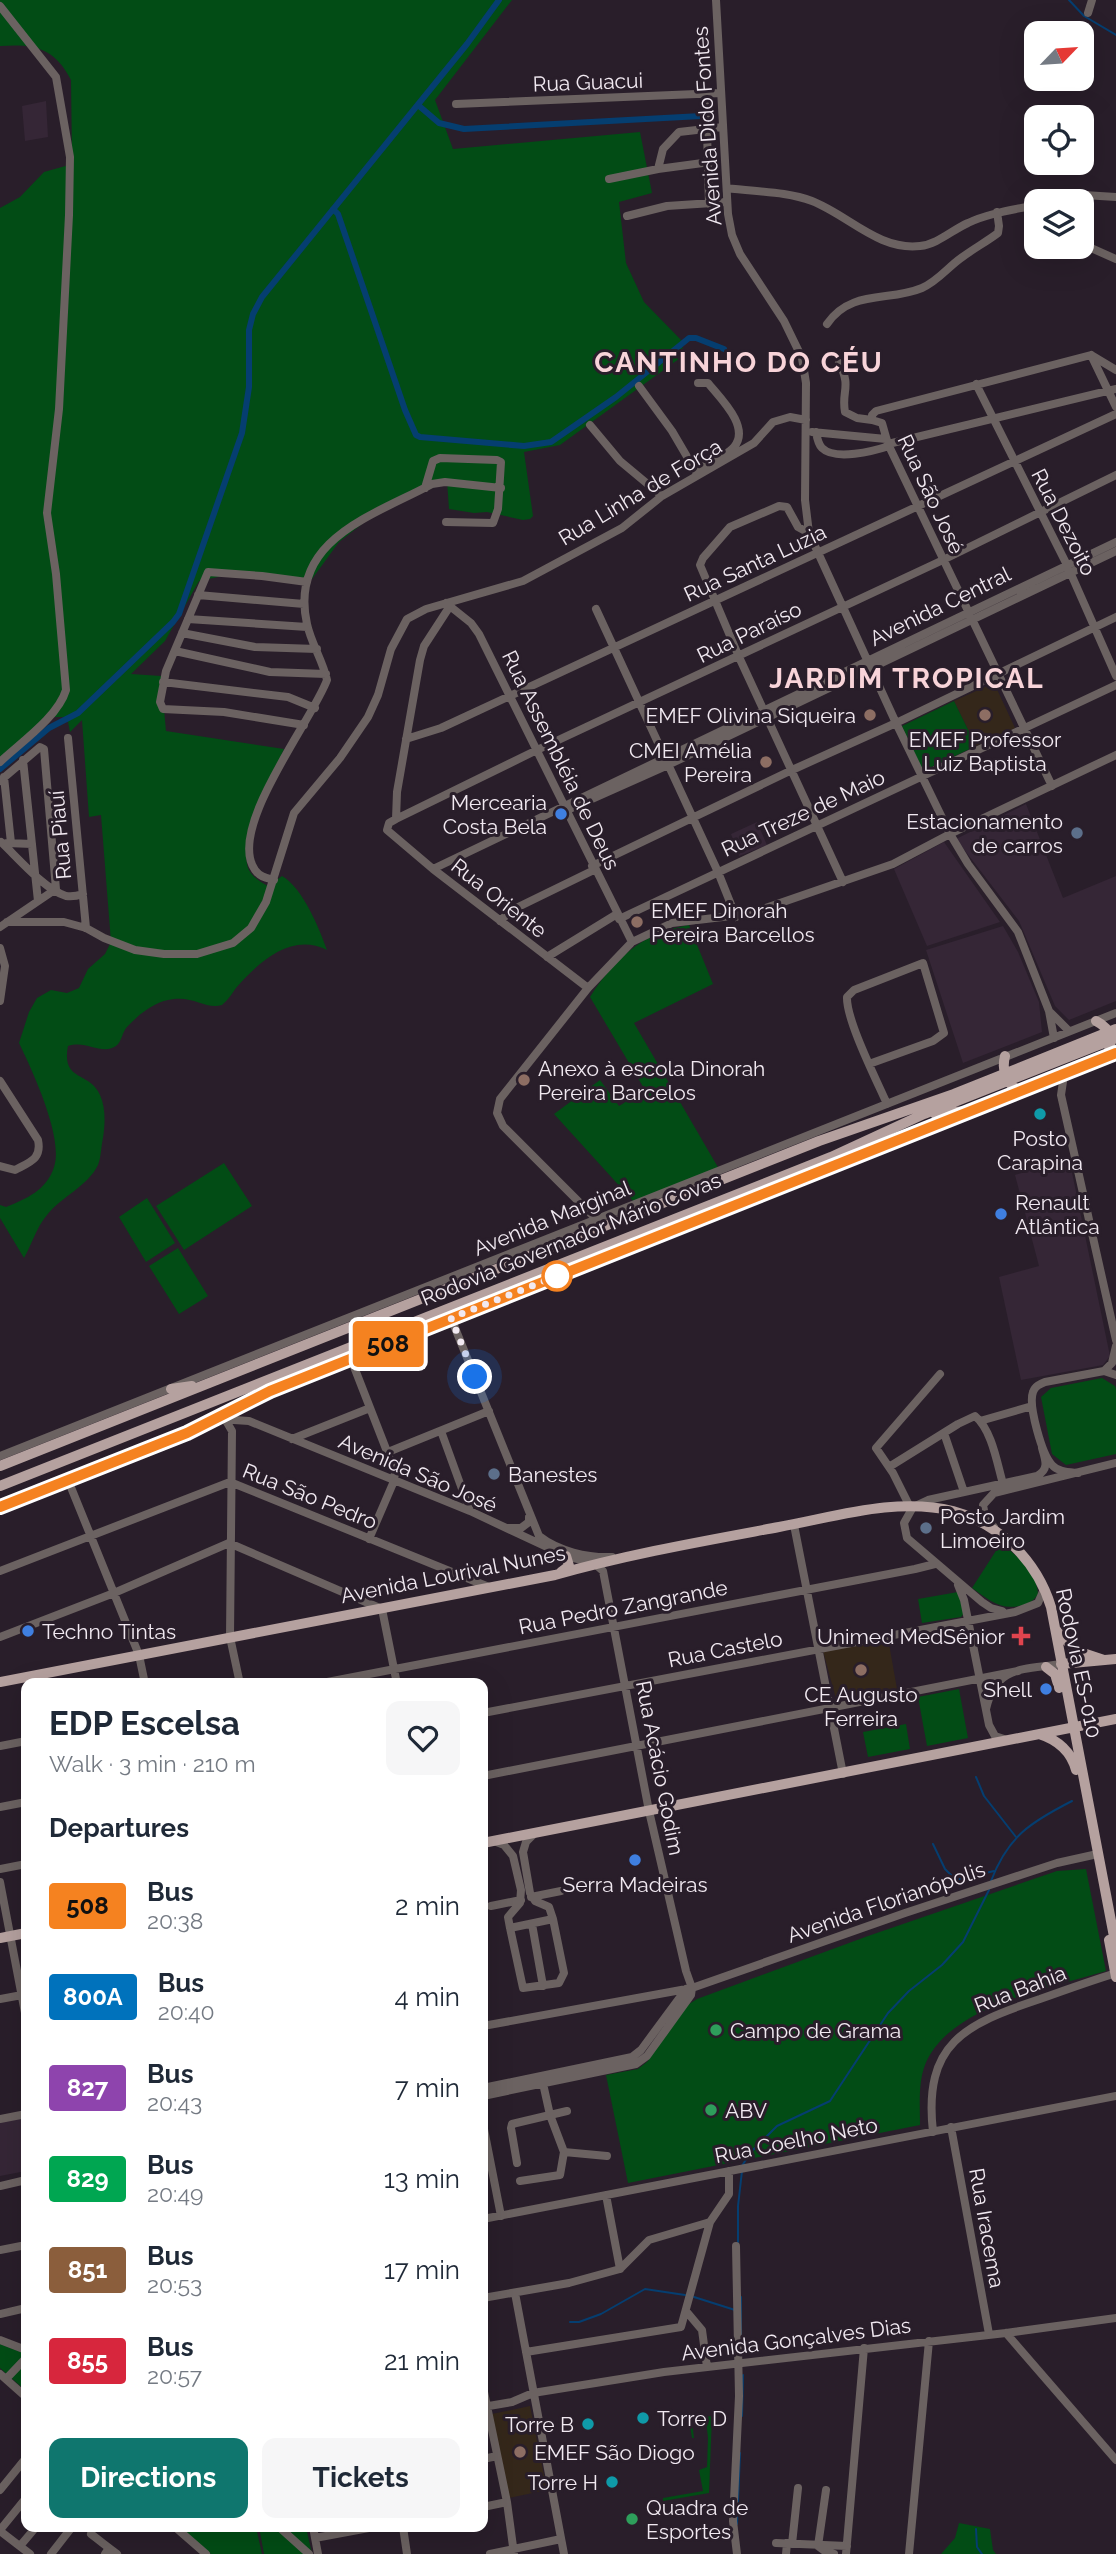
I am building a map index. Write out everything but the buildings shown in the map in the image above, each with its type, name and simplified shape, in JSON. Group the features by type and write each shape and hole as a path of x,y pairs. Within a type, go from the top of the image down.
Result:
{"main road":[{"path":"1096,1021 1113,1035 1111,1056"},
{"name":"Rodovia Governador Mário Covas","path":"0,1466 807,1146 1006,1077 1113,1035"},
{"path":"1005,1056 1006,1077 1016,1090 1022,1092"},
{"name":"Rodovia Governador Mário Covas","path":"0,1486 831,1157 1006,1077"},
{"path":"924,1114 976,1111"},
{"path":"171,1389 210,1383"},
{"name":"Avenida Lourival Nunes","path":"0,1682 599,1567 618,1557 894,1506 912,1507"},
{"name":"Rodovia ES-010","path":"912,1507 951,1511 999,1532 1027,1560 1044,1586 1093,1820 1116,1947"},
{"path":"555,1575 568,1567 566,1556"},
{"path":"1054,1626 1077,1651 1104,1660"},
{"path":"1061,1664 1116,1659"},
{"path":"1046,1667 1055,1674 1064,1709 1070,1713"},
{"path":"488,1842 1116,1719"},
{"name":"Rodovia ES-010","path":"1039,1734 1056,1741 1074,1761 1116,1974"}],"street":[{"name":"Avenida Dido Fontes","path":"716,0 727,202 732,235 740,254 784,321 802,358 806,383 806,420 811,432 804,500 809,533 868,664 950,834 968,864 1018,933 1049,1011 1054,1038"},
{"path":"1088,13 1092,0"},
{"path":"0,6 56,77 70,165 59,409 47,513 55,560 66,690 61,704 0,762"},
{"name":"Rua Guacui","path":"456,104 721,93"},
{"path":"706,95 710,162 709,204"},
{"path":"657,169 663,149 679,132 723,127"},
{"path":"609,179 710,162"},
{"path":"727,188 810,200 891,244 905,247 923,246 938,241 967,223 997,212 1024,207"},
{"path":"1094,196 1116,197"},
{"path":"627,216 667,206 727,202"},
{"path":"827,324 834,314 859,300 874,295 919,289 940,276 957,260 998,233 997,212"},
{"path":"1094,249 1116,259"},
{"path":"1091,355 1113,389 1116,407"},
{"path":"882,424 894,406 1091,355 1116,370"},
{"path":"839,363 847,383 845,412 857,418 872,420"},
{"path":"639,386 672,431 695,472 733,449 737,442 738,428 736,420 708,383 698,383"},
{"name":"Rua Dezoito","path":"976,384 1069,568 1116,676"},
{"path":"811,432 823,449 831,454 859,453 888,443 1113,389"},
{"name":"Rua São José","path":"894,406 876,411 872,420 882,424 888,443 1052,786"},
{"name":"Rua Santa Luzia","path":"406,739 442,728 1116,414"},
{"name":"Rua Linha de Força","path":"4,925 59,921 86,928 135,950 164,954 197,954 233,943 251,928 266,902 294,813 340,758 368,717 402,625 420,611 523,581 622,528 695,472 754,443 777,419 790,417 806,420"},
{"path":"590,425 620,461 662,496"},
{"path":"811,432 888,443"},
{"path":"425,488 433,461 440,458 499,460 502,464 498,509 493,523 446,522"},
{"name":"Rua Paraíso","path":"396,819 943,560 1116,475"},
{"path":"274,880 262,876 253,867 251,836 261,800 315,708 327,680 307,627 304,604 307,582 316,562 344,529 425,488 445,482 500,488"},
{"path":"809,533 801,530 787,507 782,505 730,527 701,561 701,570 842,882"},
{"name":"Avenida Central","path":"433,869 971,616 1116,542"},
{"name":"Avenida Central","path":"1069,568 1116,551"},
{"path":"303,725 235,714 163,709 160,702 163,682 207,574 211,572 307,582"},
{"path":"198,595 304,604"},
{"path":"396,819 397,792 420,660 424,646 448,605"},
{"name":"Rua Assembléia de Deus","path":"448,605 475,628 632,942"},
{"path":"596,609 718,872 736,917"},
{"path":"500,921 512,910 693,818 1116,617"},
{"path":"188,619 307,627"},
{"path":"182,633 255,646 317,649"},
{"path":"175,650 270,671 326,674"},
{"path":"163,682 288,697 315,708"},
{"name":"Rua Treze de Maio","path":"547,957 618,917 818,827 1116,685"},
{"name":"Rua Piauí","path":"68,738 86,928"},
{"path":"11,844 2,779 37,748 43,748 56,889"},
{"path":"596,1219 508,1132 497,1113 500,1099 588,988 632,942 672,923 736,917 904,860 950,834 1116,755"},
{"path":"23,760 38,901"},
{"name":"Rua Oriente","path":"396,819 387,827 390,834 588,988"},
{"path":"0,842 34,874 56,889 70,897 83,894"},
{"path":"0,842 32,844"},
{"path":"0,916 4,925 56,889"},
{"path":"0,948 5,966 0,1001"},
{"path":"869,1064 933,1041 944,1032 923,963 854,990 847,997 848,1007 869,1064 887,1104"},
{"name":"Avenida Dido Fontes","path":"1049,1011 1069,1031"},
{"name":"Avenida Marginal","path":"0,1455 1116,1013"},
{"path":"0,1507 220,1419 270,1391 1111,1056"},
{"path":"1065,1075 1061,1095 1116,1340"},
{"path":"0,1081 40,1148 34,1160 15,1170 0,1166"},
{"path":"1047,1082 1061,1095"},
{"path":"451,1318 539,1535 548,1542 583,1555 618,1557"},
{"path":"1104,1371 1112,1363 1116,1346"},
{"path":"351,1359 394,1468 394,1481 369,1538"},
{"path":"1016,1612 991,1608 954,1580 907,1538 904,1523 912,1507 934,1498 1042,1474 1046,1462 1032,1406 1032,1393 1040,1384 1104,1371 1116,1375"},
{"path":"912,1507 876,1448 940,1374"},
{"path":"981,1421 1032,1406"},
{"path":"292,1439 370,1408"},
{"path":"388,1452 489,1411"},
{"path":"889,1467 975,1416 981,1421 1003,1484"},
{"path":"220,1419 232,1431"},
{"name":"Avenida São José","path":"220,1419 240,1420 292,1439 470,1511 566,1556 599,1567"},
{"path":"239,1678 230,1637 229,1543 232,1431 240,1420"},
{"path":"441,1431 470,1511"},
{"path":"944,1433 964,1492"},
{"path":"1042,1448 1055,1468 1078,1473"},
{"path":"999,1532 983,1510 982,1505 990,1496 1116,1463"},
{"path":"68,1480 139,1655 144,1678"},
{"name":"Rua São Pedro","path":"0,1571 230,1482 489,1587"},
{"path":"501,1527 516,1529 524,1526 529,1522 529,1514"},
{"path":"794,1525 843,1774"},
{"path":"0,1637 114,1593 229,1543 382,1609 396,1678"},
{"name":"Rua Pedro Zangrande","path":"350,1678 936,1563"},
{"name":"Rua Acácio Godim","path":"599,1567 614,1626 649,1811 689,1988"},
{"path":"954,1580 964,1600 989,1725 995,1736 1014,1740"},
{"name":"Rua Castelo","path":"488,1712 1016,1612 1038,1603 1044,1586"},
{"path":"488,1775 1061,1664"},
{"path":"985,1712 990,1692 997,1681 1018,1671"},
{"path":"0,1746 21,1742"},
{"path":"0,1807 21,1803"},
{"path":"531,1898 523,1852 526,1842 538,1833"},
{"path":"495,1841 507,1847 513,1856 522,1900"},
{"name":"Avenida Florianópolis","path":"488,2025 689,1988 905,1913 1057,1863 1093,1855"},
{"path":"0,1869 21,1865"},
{"path":"0,1882 5,1937 21,1992"},
{"path":"531,1898 561,1891"},
{"path":"522,1900 509,1915 521,1985 526,1989 559,1983 564,1973 553,1919 549,1907 531,1898"},
{"path":"491,1906 522,1900"},
{"path":"510,1928 553,1919"},
{"path":"532,1924 543,1986"},
{"name":"Rua Bahia","path":"933,2132 933,2083 942,2060 956,2040 986,2018 1116,1974"},
{"path":"488,2095 632,2057 659,2031 689,1988"},
{"path":"0,2000 21,1995"},
{"path":"488,2087 543,2081"},
{"path":"520,2181 559,2175 564,2152 550,2115 543,2081"},
{"name":"Rua Coelho Neto","path":"488,2218 1116,2096"},
{"path":"517,2164 512,2124 567,2111"},
{"path":"0,2119 21,2115"},
{"name":"Rua Iracema","path":"951,2127 989,2334"},
{"path":"488,2150 501,2216"},
{"path":"564,2152 607,2156"},
{"path":"526,2352 681,2327 710,2222 729,2194 729,2171"},
{"path":"0,2186 21,2181"},
{"path":"606,2195 620,2269"},
{"path":"488,2297 569,2283 620,2269 649,2241 710,2222"},
{"path":"0,2250 21,2246"},
{"path":"736,2246 739,2362 733,2521 737,2554"},
{"path":"515,2293 564,2554"},
{"path":"0,2314 21,2309"},
{"path":"686,2311 702,2330 707,2367"},
{"name":"Avenida Gonçalves Dias","path":"488,2406 512,2402 533,2393 739,2362 1006,2333 1116,2318"},
{"path":"1006,2333 1116,2460"},
{"path":"0,2340 21,2348"},
{"path":"909,2554 929,2341"},
{"path":"776,2543 818,2546 828,2544 847,2550 864,2348"},
{"path":"21,2362 3,2376 21,2392"},
{"path":"488,2419 507,2502 513,2552"},
{"path":"488,2458 497,2456"},
{"path":"0,2490 21,2464"},
{"path":"786,2554 794,2544 798,2488"},
{"path":"818,2546 826,2490"},
{"path":"488,2506 507,2502"},
{"path":"21,2504 0,2531 30,2554"},
{"path":"20,2546 32,2532"},
{"path":"51,2554 68,2532"},
{"path":"181,2532 206,2554"},
{"path":"285,2532 309,2554"},
{"path":"314,2532 318,2554"},
{"path":"315,2538 347,2532"},
{"path":"404,2532 407,2554"},
{"path":"92,2534 110,2552"},
{"path":"490,2554 513,2552 561,2539"},
{"path":"794,2544 800,2554"},
{"path":"818,2546 826,2553 834,2554"}],"shaded area":[{"path":"46,101 48,137 25,141 22,106"},
{"name":"EMEF Professor Luiz Baptista","path":"994,683 1015,728 976,746 954,701"},
{"path":"1026,804 1063,898 1116,876 1116,1001 1069,1020 1055,1006 1019,921 956,839"},
{"path":"757,822 767,845 739,856 731,834"},
{"path":"944,842 1000,922 927,946 894,869"},
{"path":"1003,926 1018,952 1039,1002 1042,1032 963,1063 926,950"},
{"path":"1069,1158 1110,1356 1103,1365 1021,1380 999,1277 1039,1266 1015,1175"},
{"name":"CE Augusto Ferreira","path":"888,1638 897,1689 836,1699 823,1651"},
{"path":"21,2118 21,2172 0,2176 0,2122"},
{"name":"EMEF São Diogo","path":"530,2406 547,2490 509,2498 492,2414"}],"green space":[{"path":"0,0 512,0 435,100 453,149 640,132 652,193 619,202 626,263 644,302 682,341 683,356 560,445 524,452 533,516 530,519 449,509 447,481 371,517 339,542 312,579 232,574 199,581 165,641 131,674 161,676 166,731 284,749 252,825 246,856 248,868 251,874 268,886 282,876 290,882 309,909 327,950 314,945 301,945 277,952 255,969 222,1005 185,999 157,1004 131,1023 118,1044 112,1048 102,1049 80,1044 68,1046 67,1057 72,1071 90,1082 102,1100 105,1122 100,1159 88,1179 47,1215 24,1258 0,1218 0,1205 6,1207 14,1204 41,1188 51,1175 56,1154 55,1139 45,1104 19,1043 29,1012 37,998 51,990 67,993 79,988 88,969 105,954 111,942 101,815 89,817 82,720 70,732 67,717 54,717 0,761 0,208 20,197 44,172 69,165 72,157 71,80 58,60 42,50 23,46 0,46"},
{"path":"954,701 976,746 923,771 902,726"},
{"path":"689,925 713,984 634,1023 719,1169 634,1202 554,1114 600,1080 619,1106 645,1090 590,997 609,970 631,949 657,934"},
{"path":"224,1163 252,1206 184,1250 156,1206"},
{"path":"147,1198 175,1243 146,1262 119,1217"},
{"path":"178,1248 208,1296 179,1314 149,1266"},
{"path":"1102,1378 1116,1389 1116,1454 1066,1465 1052,1454 1041,1397 1051,1388"},
{"path":"1001,1543 1025,1565 1034,1579 1038,1594 1028,1603 1012,1607 1000,1605 972,1588"},
{"path":"958,1592 964,1613 961,1617 922,1623 918,1599"},
{"path":"959,1689 968,1738 927,1746 918,1697"},
{"path":"906,1724 910,1749 868,1757 863,1732"},
{"path":"1086,1869 1106,1971 1003,2002 955,2028 937,2045 925,2065 920,2087 920,2125 628,2183 606,2075 638,2069 648,2061 683,2008 697,1999 868,1936 1057,1871"},
{"path":"0,2344 21,2352 21,2387 0,2368"},
{"path":"712,2416 709,2493 663,2501 663,2498 703,2491 699,2470 707,2467 706,2420 692,2422 692,2438 689,2419"},
{"path":"959,2523 990,2529 996,2554 941,2554 955,2538"},
{"path":"184,2532 257,2532 262,2554 211,2554"},
{"path":"260,2532 307,2532 312,2554 264,2554"}],"waterway":[{"path":"0,769 49,728 78,713 179,614 242,433 249,387 249,330 253,314 262,297 467,44 499,0"},
{"path":"1069,0 1084,16 1116,35"},
{"path":"418,105 439,123 464,129 701,116"},
{"path":"333,209 338,214 405,410 416,435 420,437 524,446 551,442 616,397 689,338 724,349"},
{"path":"976,1777 984,1796 1016,1837"},
{"path":"991,1881 1005,1852 1022,1832 1072,1801"},
{"path":"933,1844 945,1869 956,1880 994,1871"},
{"path":"742,2166 750,2153 777,2126 830,2101 888,2013 909,1991 942,1965 963,1942 989,1890"},
{"path":"738,2242 742,2171"},
{"path":"570,2322 579,2322 601,2314 645,2289 685,2295"},
{"path":"694,2297 735,2310"},
{"path":"741,2297 741,2340"},
{"path":"742,2416 743,2375"},
{"path":"737,2524 740,2453"},
{"path":"976,2529 977,2547 982,2554"}],"bus line":[{"name":"508","path":"0,1507 187,1433 270,1391 1116,1053"}],"place":[{"name":"EMEF Olivina Siqueira","path":"870,715"},
{"name":"EMEF Professor Luiz Baptista","path":"985,715"},
{"name":"CMEI Amélia Pereira","path":"766,762"},
{"name":"Mercearia Costa Bela","path":"561,814"},
{"name":"Estacionamento de carros","path":"1077,833"},
{"name":"EMEF Dinorah Pereira Barcellos","path":"637,922"},
{"name":"Anexo à escola Dinorah Pereira Barcelos","path":"524,1080"},
{"name":"Posto Carapina","path":"1040,1114"},
{"name":"Renault Atlântica","path":"1001,1214"},
{"name":"Banestes","path":"494,1474"},
{"name":"Posto Jardim Limoeiro","path":"926,1528"},
{"name":"Techno Tintas","path":"28,1631"},
{"name":"Unimed MedSênior","path":"1021,1636"},
{"name":"CE Augusto Ferreira","path":"861,1670"},
{"name":"Shell","path":"1046,1689"},
{"name":"Serra Madeiras","path":"635,1860"},
{"name":"Campo de Grama","path":"716,2030"},
{"name":"ABV","path":"711,2110"},
{"name":"Torre D","path":"643,2418"},
{"name":"Torre B","path":"588,2424"},
{"name":"EMEF São Diogo","path":"520,2452"},
{"name":"Torre H","path":"612,2482"},
{"name":"Quadra de Esportes","path":"632,2519"}],"district":[{"name":"CANTINHO DO CÉU","path":"739,362"},
{"name":"JARDIM TROPICAL","path":"907,678"}],"route":[{"path":"475,1377 451,1318 557,1276"}]}
